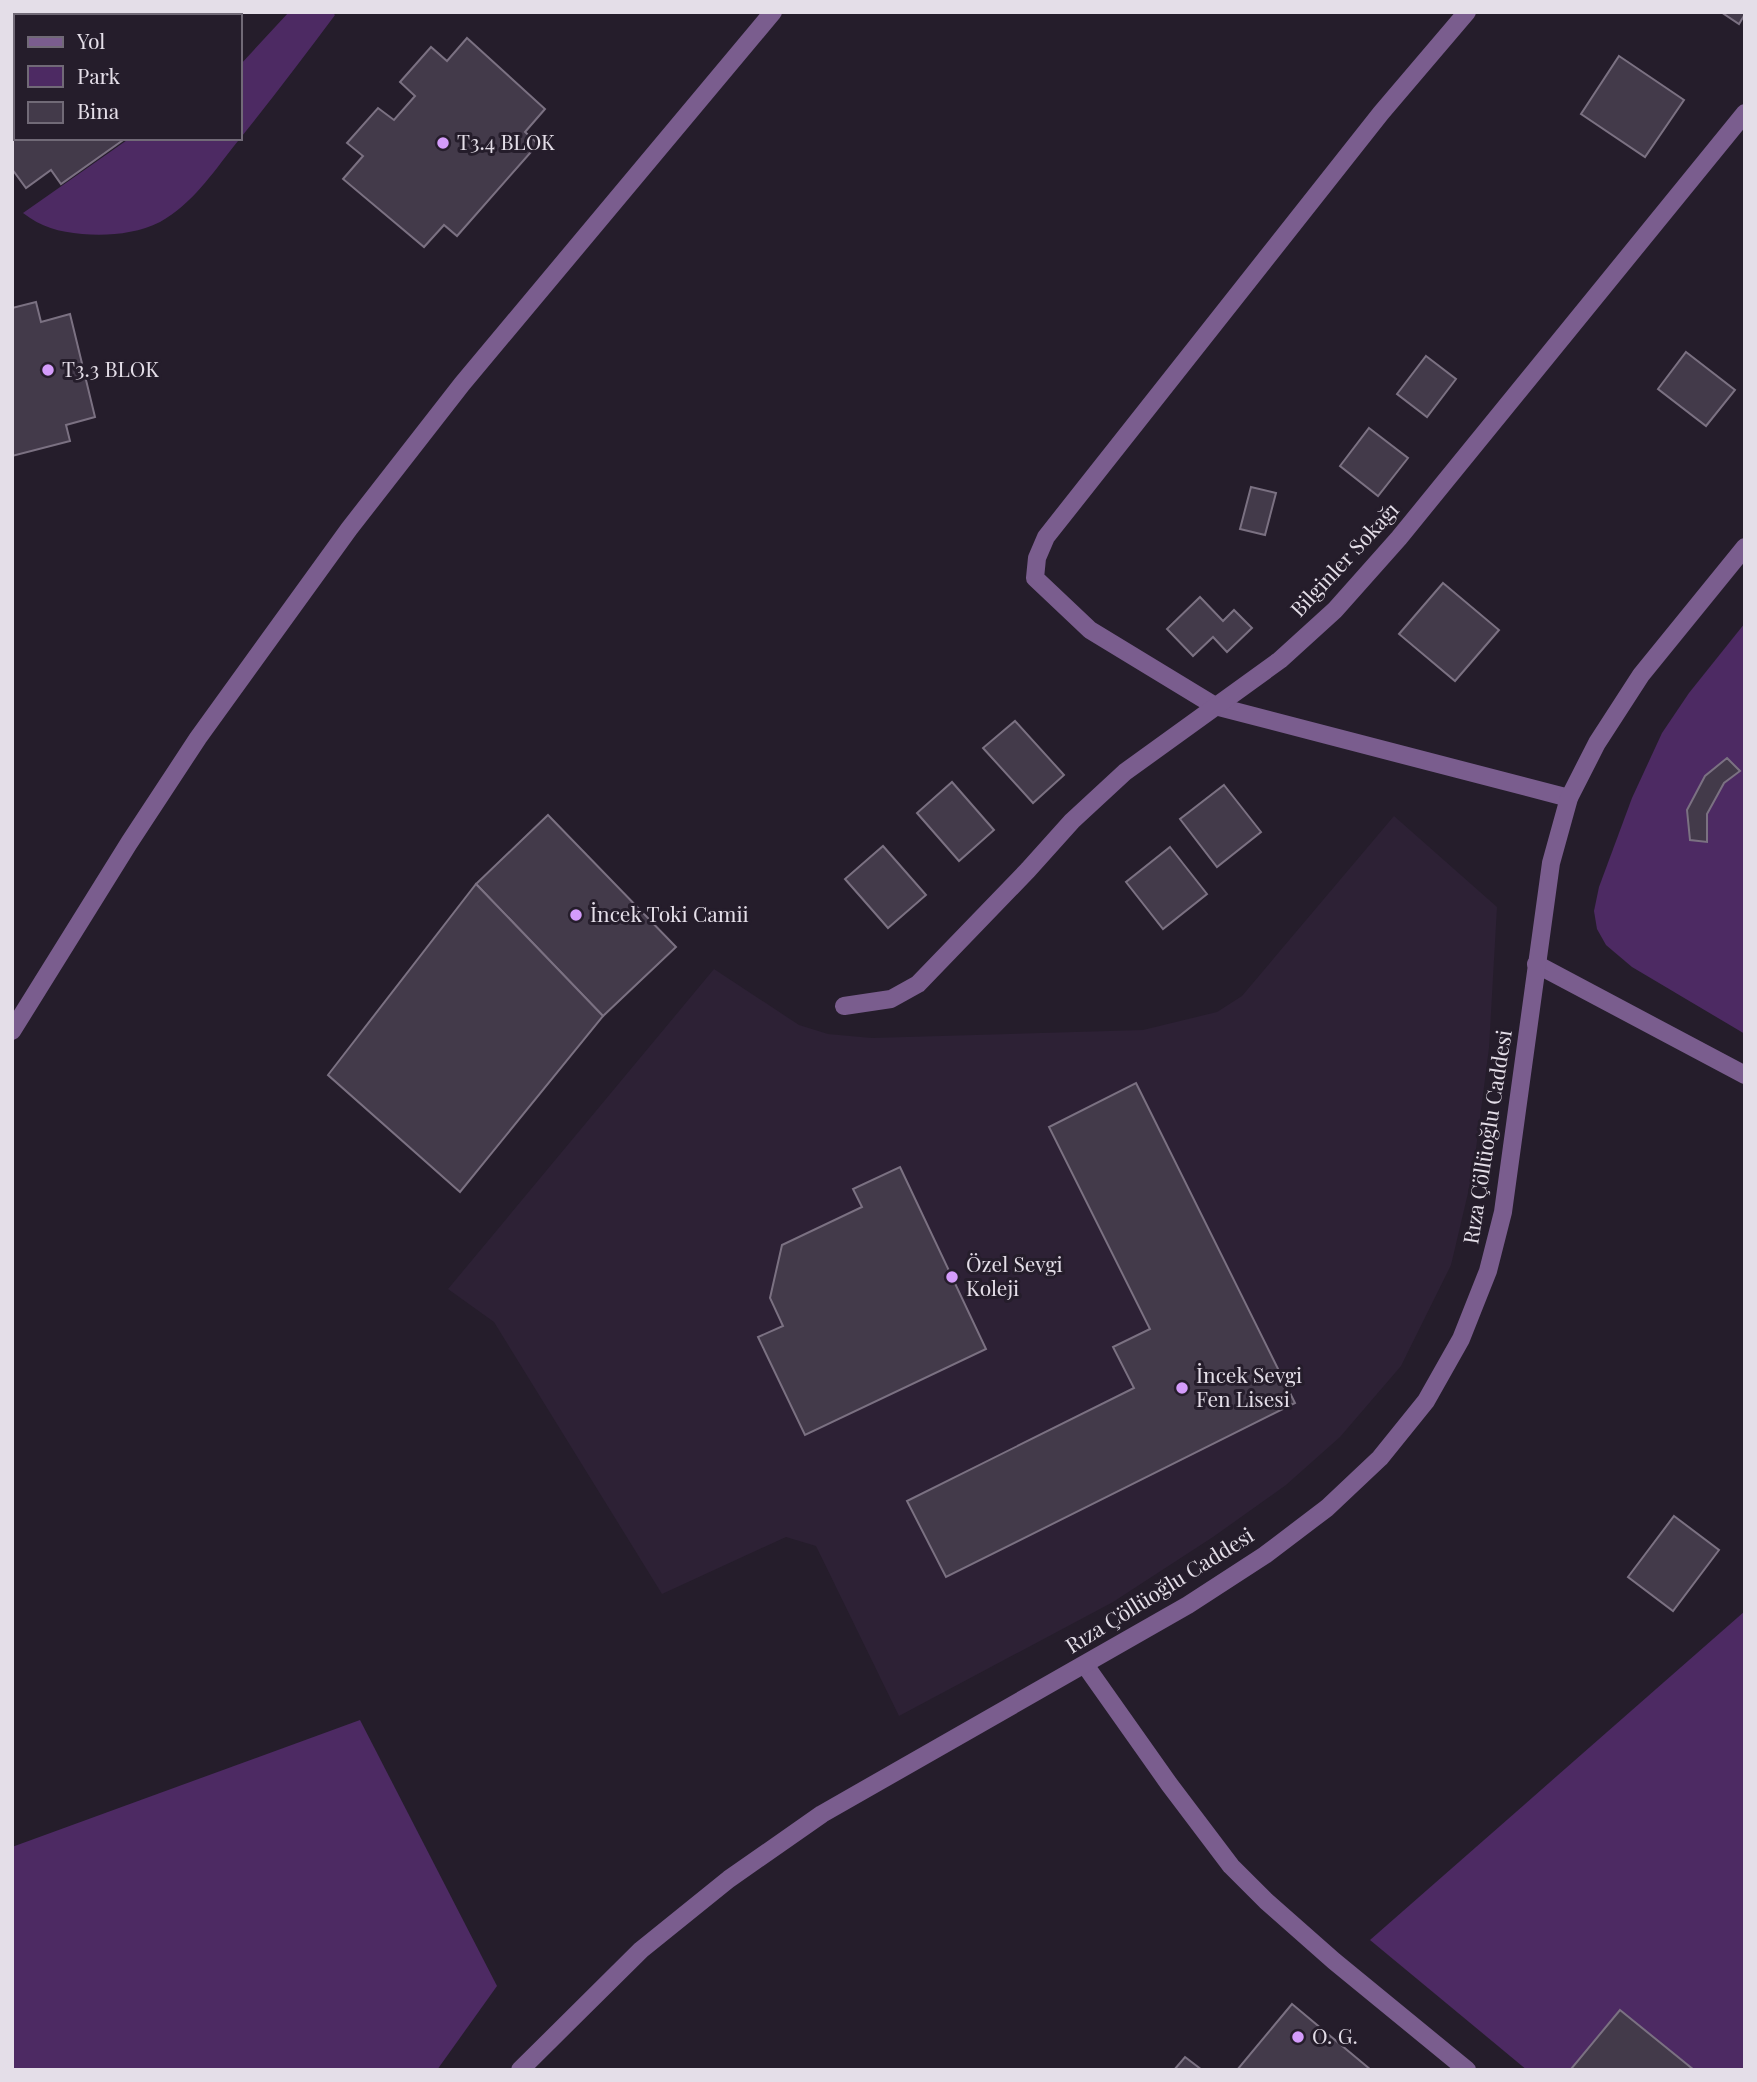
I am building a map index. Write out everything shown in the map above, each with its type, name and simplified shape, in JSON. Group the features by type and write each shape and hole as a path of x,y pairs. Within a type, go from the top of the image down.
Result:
{"street":[{"path":"12,1031 128,843 198,738 349,529 462,384 773,12"},
{"path":"1467,12 1381,113 1045,537 1037,558 1035,578 1090,630 1215,706 1569,798"},
{"name":"Bilginler Sokağı","path":"844,1006 891,999 918,984 1072,821 1125,772 1280,660 1335,610 1399,537 1745,113"},
{"name":"Rıza Çöllüoğlu Caddesi","path":"520,2070 641,1950 729,1879 822,1814 1188,1605 1265,1555 1327,1508 1380,1458 1426,1402 1461,1339 1488,1271 1503,1212 1551,863 1569,798 1597,743 1640,675 1745,547"},
{"path":"1536,964 1745,1075"},
{"path":"1085,1665 1231,1866 1334,1961 1467,2070"}],"shaded area":[{"name":"Özel Sevgi Koleji","path":"1394,816 1497,907 1489,1048 1473,1172 1451,1265 1401,1366 1340,1437 1286,1485 1213,1537 1113,1602 899,1716 816,1546 786,1537 662,1594 494,1322 448,1289 714,969 799,1025 828,1034 872,1038 1143,1030 1217,1012 1242,996"}],"green space":[{"path":"289,12 332,12 335,15 242,136 242,63"},
{"path":"127,140 239,140 192,197 160,222 141,229 92,235 66,232 37,222 23,213"},
{"path":"1745,623 1745,1034 1632,967 1606,945 1597,929 1594,911 1599,887 1632,798 1662,733 1689,693"},
{"path":"1745,1611 1745,2070 1527,2070 1370,1940"},
{"path":"360,1720 497,1986 437,2070 12,2070 12,1847"}],"building":[{"path":"129,12 130,14 52,14"},
{"path":"1721,12 1745,12 1745,14 1739,24"},
{"name":"T3.4 BLOK","path":"467,38 545,109 525,132 538,144 457,236 444,225 424,247 343,179 363,156 347,143 378,108 394,120 415,96 400,82 431,47 447,61"},
{"path":"14,41 14,140 123,140 61,184 51,170 26,188 12,169"},
{"path":"1619,56 1684,100 1645,157 1581,114"},
{"name":"T3.3 BLOK","path":"36,302 41,322 70,314 95,417 66,425 70,441 12,456 12,308"},
{"path":"1686,352 1735,390 1706,426 1658,389"},
{"path":"1426,356 1456,379 1427,417 1397,394"},
{"path":"1369,428 1408,458 1378,496 1340,466"},
{"path":"1251,487 1276,493 1265,535 1240,529"},
{"path":"1443,583 1499,630 1455,681 1399,634"},
{"path":"1200,597 1223,621 1234,610 1252,628 1227,652 1213,637 1193,656 1167,629"},
{"path":"1015,721 1064,775 1033,803 983,748"},
{"path":"1727,758 1740,771 1724,783 1707,814 1707,842 1690,840 1687,810 1705,776"},
{"path":"952,782 994,830 959,861 917,813"},
{"path":"1224,785 1261,832 1217,867 1180,819"},
{"name":"İncek Toki Camii","path":"548,815 676,947 603,1016 476,884"},
{"path":"883,846 926,895 888,928 845,879"},
{"path":"1170,847 1207,894 1163,929 1126,882"},
{"path":"476,884 603,1016 460,1192 328,1075"},
{"path":"1136,1083 1295,1403 946,1577 907,1501 1134,1388 1113,1347 1150,1329 1049,1127"},
{"path":"900,1167 986,1349 805,1435 758,1337 783,1326 770,1298 782,1245 862,1207 853,1189"},
{"path":"1674,1516 1719,1550 1673,1611 1628,1577"},
{"name":"O. G.","path":"1292,2004 1371,2070 1237,2070"},
{"path":"1620,2010 1694,2070 1571,2069"},
{"path":"1185,2057 1202,2070 1174,2070"}],"place":[{"name":"T3.4 BLOK","path":"443,143"},
{"name":"T3.3 BLOK","path":"48,370"},
{"name":"İncek Toki Camii","path":"576,915"},
{"name":"Özel Sevgi Koleji","path":"952,1277"},
{"name":"İncek Sevgi Fen Lisesi","path":"1182,1388"},
{"name":"O. G.","path":"1298,2037"}]}
